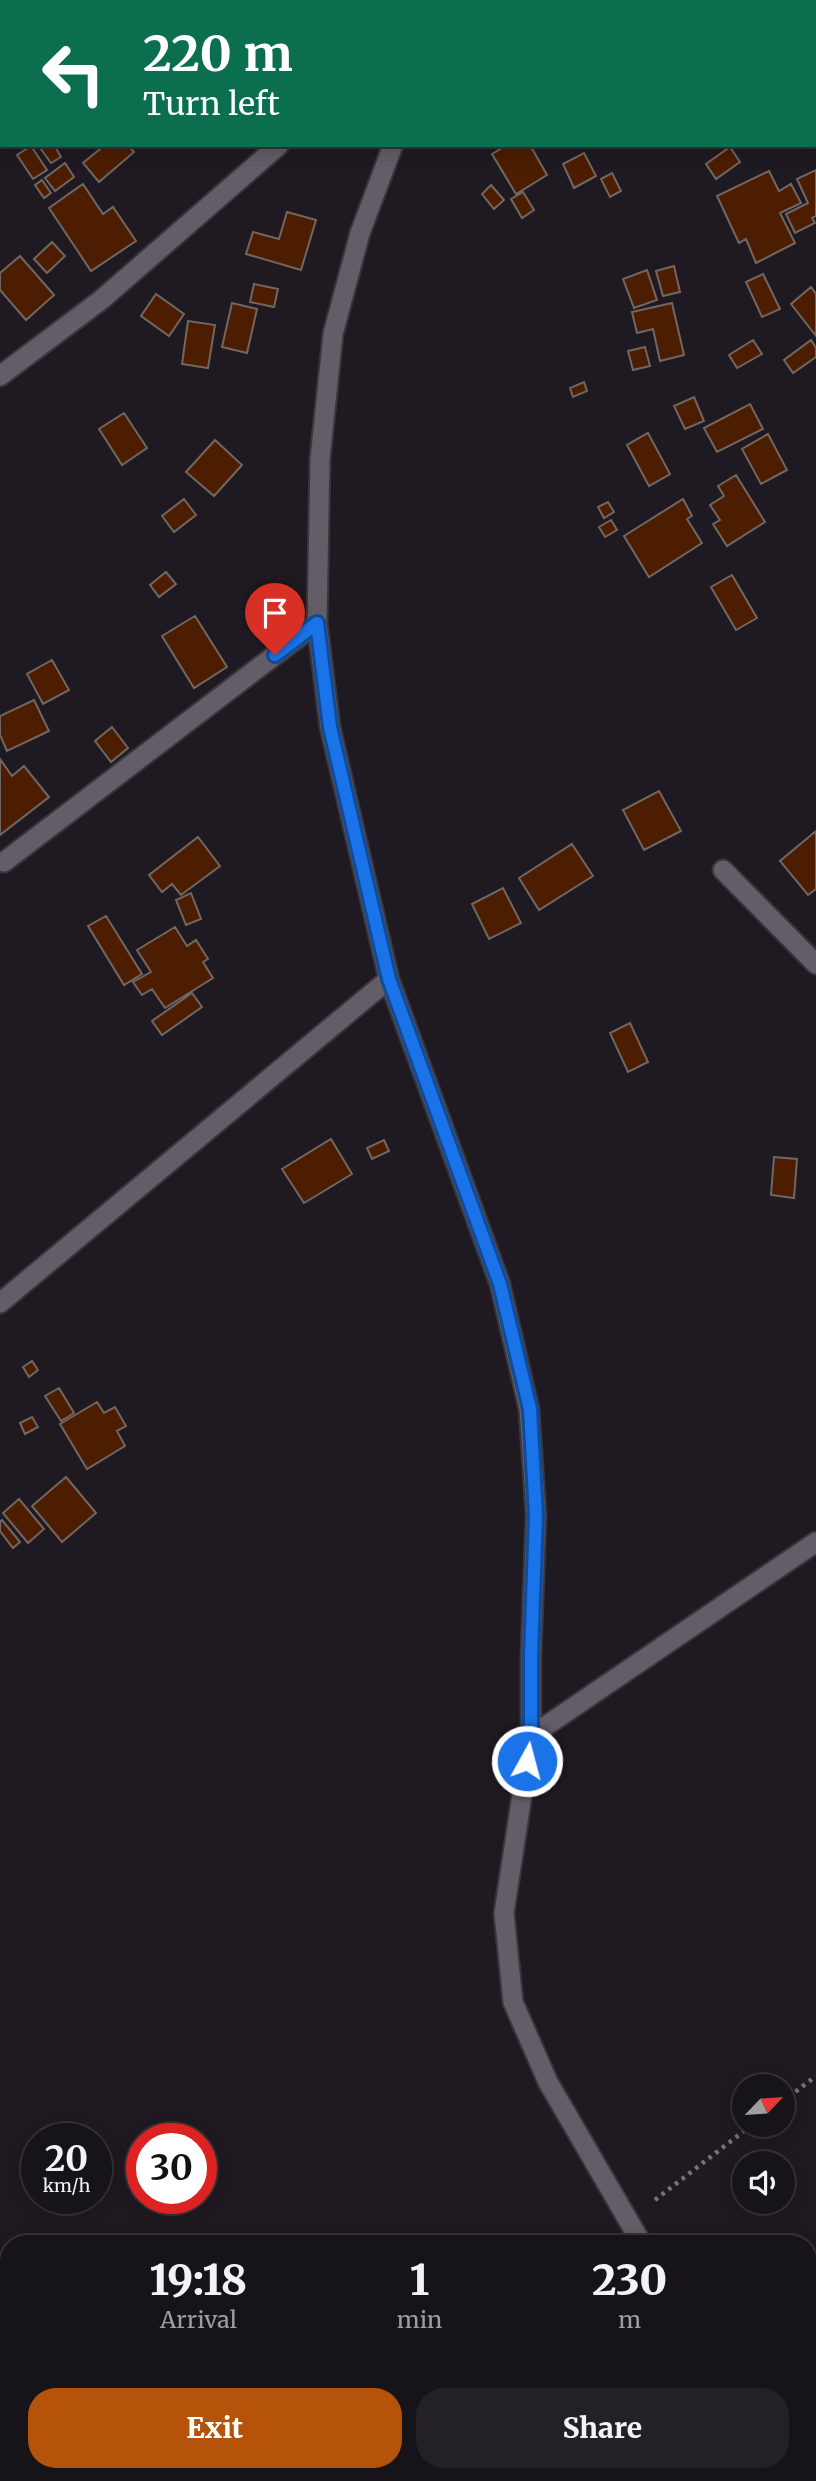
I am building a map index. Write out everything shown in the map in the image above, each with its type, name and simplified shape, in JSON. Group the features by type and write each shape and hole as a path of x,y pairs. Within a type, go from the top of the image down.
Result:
{"street":[{"path":"0,376 101,300 277,147"},
{"path":"392,147 360,233 333,334 320,459 317,623 330,727 389,979 500,1284 530,1409 536,1516 531,1736 504,1913 513,2002 548,2081 637,2235"},
{"path":"4,862 317,623"},
{"path":"723,870 816,964"},
{"path":"0,1303 389,979"},
{"path":"531,1736 816,1542"}],"path":[{"path":"795,2092 816,2076"},
{"path":"655,2200 736,2137"}],"building":[{"path":"32,147 47,170 33,179 17,155"},
{"path":"39,147 55,147 61,157 51,163"},
{"path":"103,147 130,147 134,152 99,182 83,163"},
{"path":"504,147 531,147 547,175 516,194 492,154"},
{"path":"730,147 740,162 716,179 706,164"},
{"path":"584,153 596,176 574,188 563,164"},
{"path":"65,163 74,177 55,191 45,178"},
{"path":"816,170 816,216 812,218 815,223 795,233 786,214 808,203 797,179"},
{"path":"769,171 779,191 791,184 801,203 780,213 795,243 756,263 746,239 739,243 717,196"},
{"path":"612,173 621,191 610,197 601,179"},
{"path":"42,180 51,193 44,198 35,185"},
{"path":"83,184 103,214 113,207 136,241 91,271 49,208"},
{"path":"491,185 504,200 494,209 482,194"},
{"path":"523,192 534,210 522,218 511,199"},
{"path":"287,212 316,220 301,270 246,254 253,232 279,239"},
{"path":"52,242 65,256 47,273 34,259"},
{"path":"20,256 54,295 26,320 0,290 0,273"},
{"path":"674,266 680,292 663,296 656,271"},
{"path":"647,270 657,300 634,308 623,279"},
{"path":"763,274 780,309 762,317 746,282"},
{"path":"254,284 278,289 274,307 250,302"},
{"path":"811,287 816,294 816,336 791,304"},
{"path":"156,294 184,314 169,336 141,316"},
{"path":"232,303 257,309 247,353 222,347"},
{"path":"672,303 684,355 660,361 653,329 637,333 632,312"},
{"path":"188,321 215,325 208,368 182,364"},
{"path":"753,340 762,354 737,368 729,355"},
{"path":"811,340 816,348 816,357 793,373 784,360"},
{"path":"645,347 650,366 633,370 628,351"},
{"path":"584,382 587,391 573,397 570,388"},
{"path":"694,397 704,421 685,429 674,406"},
{"path":"750,404 763,429 717,452 704,428"},
{"path":"124,413 147,448 122,465 99,429"},
{"path":"648,433 670,474 649,486 627,445"},
{"path":"768,434 787,470 761,484 742,449"},
{"path":"215,440 242,465 214,496 186,472"},
{"path":"736,475 765,522 727,546 713,524 720,520 710,505 724,496 718,486"},
{"path":"184,499 196,515 174,532 162,516"},
{"path":"683,499 692,516 687,519 702,543 649,577 624,536"},
{"path":"608,502 614,512 604,518 598,507"},
{"path":"611,520 617,530 605,537 599,527"},
{"path":"166,572 176,584 159,597 150,585"},
{"path":"732,575 757,618 736,630 711,587"},
{"path":"195,616 227,667 194,688 162,636"},
{"path":"52,660 69,690 43,704 27,674"},
{"path":"34,700 49,731 7,751 0,735 0,716"},
{"path":"112,727 128,748 111,762 95,741"},
{"path":"0,759 12,776 24,766 49,797 0,835"},
{"path":"659,791 681,831 644,850 623,810"},
{"path":"816,831 816,889 808,895 780,861"},
{"path":"198,837 220,866 181,895 172,884 162,892 149,875"},
{"path":"572,844 593,876 539,910 519,878"},
{"path":"503,888 521,923 489,939 472,904"},
{"path":"191,893 201,919 186,925 176,900"},
{"path":"106,916 142,974 124,985 88,926"},
{"path":"175,927 187,946 196,940 208,959 203,962 213,978 165,1008 152,989 142,995 133,982 151,972 137,950"},
{"path":"192,993 202,1007 162,1035 152,1021"},
{"path":"630,1023 648,1062 628,1072 610,1033"},
{"path":"331,1139 352,1174 304,1203 282,1169"},
{"path":"384,1140 389,1151 372,1159 367,1148"},
{"path":"774,1157 797,1159 794,1198 771,1195"},
{"path":"32,1361 38,1370 29,1377 23,1367"},
{"path":"59,1388 74,1413 61,1421 45,1396"},
{"path":"97,1402 104,1413 115,1407 126,1426 117,1431 125,1446 87,1469 60,1424"},
{"path":"32,1417 38,1427 25,1434 20,1423"},
{"path":"66,1477 96,1513 62,1542 32,1506"},
{"path":"19,1499 44,1529 28,1543 3,1513"},
{"path":"2,1520 20,1542 13,1548 0,1531"}],"route":[{"path":"275,655 317,623 330,727 389,979 500,1284 530,1409 536,1516 531,1736 527,1761"}]}
